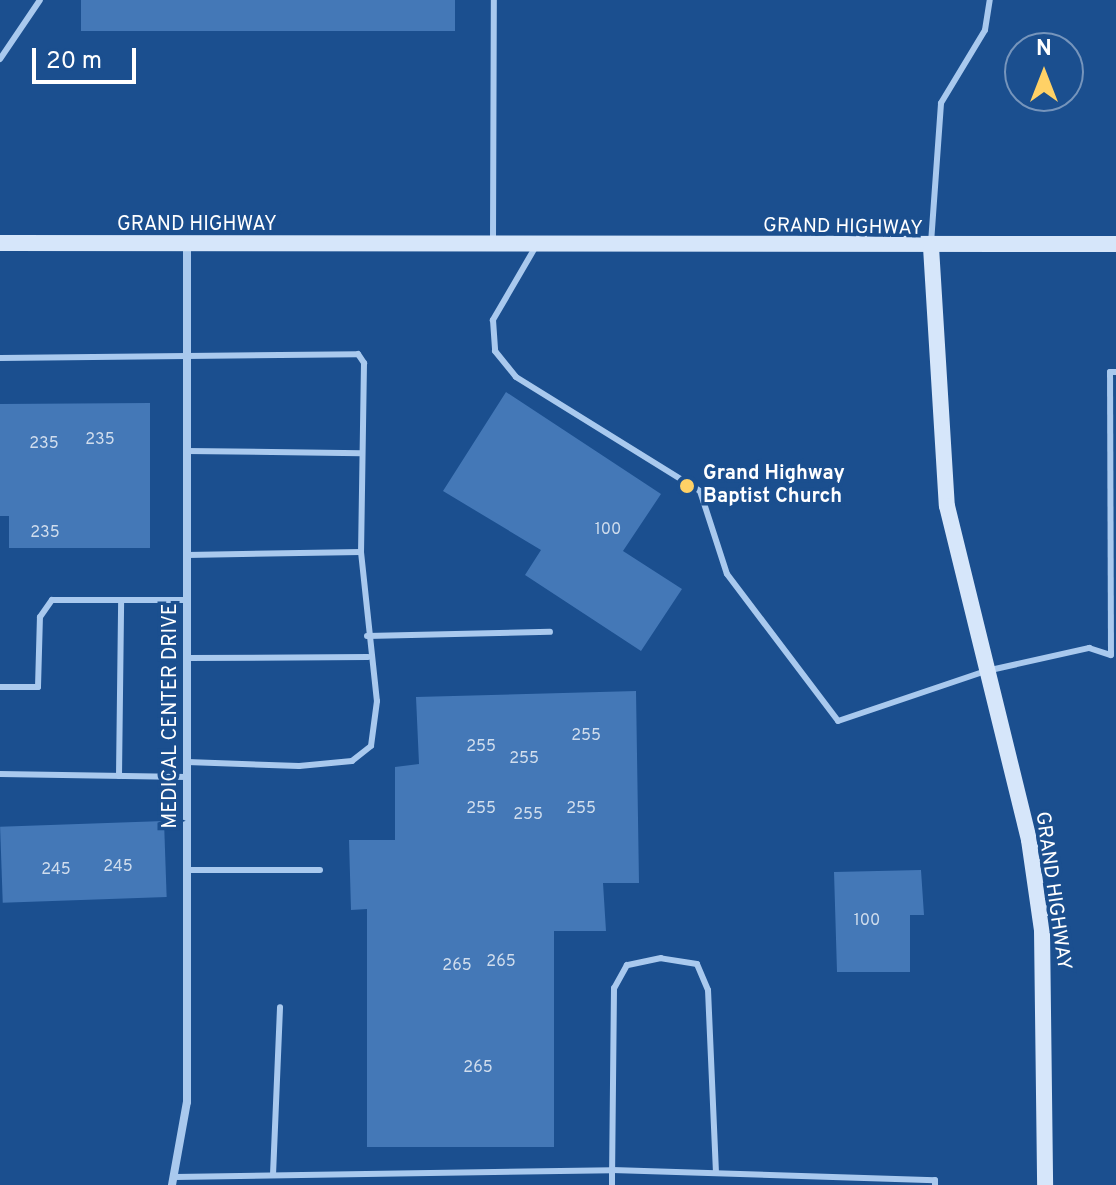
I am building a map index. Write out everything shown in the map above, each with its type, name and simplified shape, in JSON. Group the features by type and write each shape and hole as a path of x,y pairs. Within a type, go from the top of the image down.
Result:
{"main road":[{"name":"GRAND HIGHWAY","path":"0,243 931,247 947,506 1029,840 1042,930 1045,1185"},
{"path":"931,247 1116,244"}],"street":[{"name":"MEDICAL CENTER DRIVE","path":"174,1181 187,1102 187,245"}],"lane":[{"path":"0,59 40,0"},
{"path":"493,245 494,0"},
{"path":"931,247 941,103 985,30 990,0"},
{"path":"536,246 493,320 495,351 516,377 700,491 727,574 838,721 986,671 1089,648 1111,655 1110,372 1116,372"},
{"path":"0,358 358,354 364,363 361,552 375,723 371,746 352,761 299,766 187,762"},
{"path":"187,451 361,453"},
{"path":"187,555 361,552"},
{"path":"0,687 38,687 40,617 52,600 187,600"},
{"path":"119,776 121,600"},
{"path":"367,636 550,632"},
{"path":"187,658 368,657"},
{"path":"0,774 187,777"},
{"path":"187,870 320,870"},
{"path":"612,1185 614,988 627,965 661,958 697,964 708,990 716,1173"},
{"path":"273,1175 280,1007"},
{"path":"174,1181 273,1175 612,1170 935,1180 935,1185"}],"building":[{"path":"81,0 455,0 455,31 81,31"},
{"path":"506,392 661,494 623,551 682,589 641,651 525,575 541,550 443,491"},
{"path":"150,403 150,548 9,548 9,516 0,516 0,404"},
{"path":"636,691 639,883 603,883 606,931 554,931 554,1147 367,1147 367,909 351,910 349,840 395,840 395,767 419,764 416,697"},
{"path":"164,821 167,897 3,903 0,827"},
{"path":"921,870 924,915 910,915 910,972 837,972 834,872"}],"place":[{"name":"Grand Highway Baptist Church","path":"687,486"}]}
